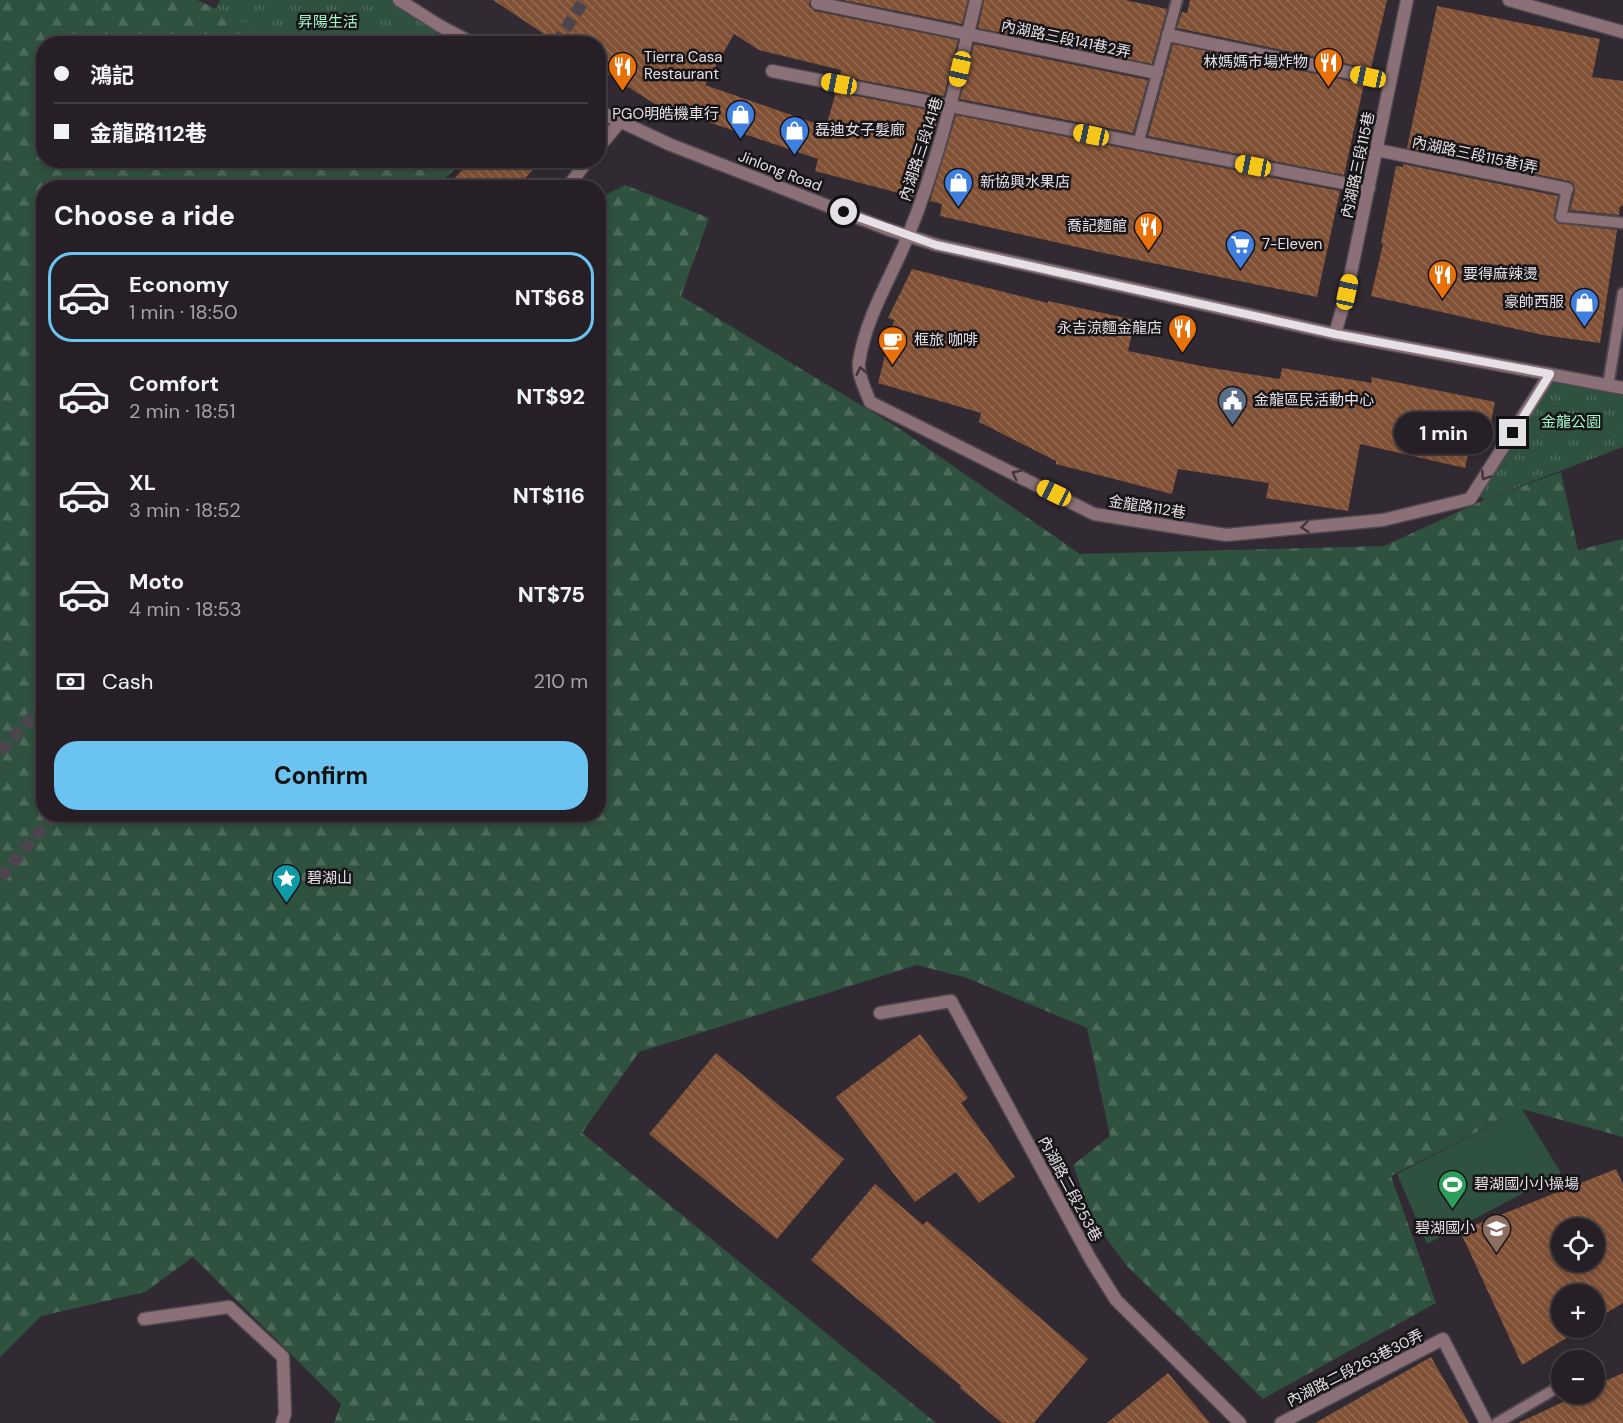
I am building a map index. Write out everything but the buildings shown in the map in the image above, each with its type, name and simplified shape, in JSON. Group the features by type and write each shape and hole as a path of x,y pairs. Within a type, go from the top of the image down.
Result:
{"street":[{"name":"內湖路三段141巷","path":"908,236 951,106 976,0"},
{"name":"內湖路三段115巷","path":"1335,334 1347,292 1407,0"},
{"path":"1509,0 1623,32"},
{"path":"407,2 440,26 459,36"},
{"name":"內湖路三段141巷2弄","path":"818,3 1157,74"},
{"path":"1168,35 1390,81"},
{"path":"772,71 1369,188"},
{"name":"Jinlong Road","path":"606,115 671,145 936,245 1335,334 1623,388"},
{"path":"606,139 620,122"},
{"name":"內湖路三段115巷1弄","path":"1377,150 1567,189"},
{"name":"金龍路112巷","path":"908,236 870,318 858,365 870,402 1094,514 1226,535 1383,520 1470,499 1550,374"},
{"name":"內湖路二段253巷","path":"880,1013 951,1001 1085,1250 1116,1300 1240,1423"},
{"path":"144,1319 229,1308 283,1357 285,1414 282,1423"},
{"name":"內湖路二段263巷30弄","path":"1281,1423 1443,1339 1486,1423"}],"lane":[{"path":"1138,144 1177,0"},
{"path":"1567,189 1561,217 1623,223"},
{"path":"1608,386 1623,293"},
{"path":"1497,1423 1551,1391"}],"green space":[{"path":"0,0 197,0 275,36 36,36 36,168 456,168 443,180 36,180 36,822 606,822 606,195 625,185 709,218 681,296 897,427 1080,554 1384,546 1484,500 1561,472 1578,550 1623,539 1623,1137 1522,1109 1391,1176 1436,1303 1263,1399 1127,1266 1093,1220 1073,1165 1110,1136 1087,1028 967,978 917,965 639,1052 582,1133 936,1423 334,1423 341,1404 193,1257 145,1292 41,1316 0,1357"},
{"name":"昇陽生活","path":"220,0 399,0 440,26 435,36 275,36 215,9"},
{"name":"金龍公園","path":"1550,374 1623,388 1623,447 1484,500 1475,491"},
{"name":"碧湖國小小操場","path":"1522,1109 1561,1173 1427,1244 1397,1174"}],"tunnel":[{"path":"561,36 584,0"},
{"path":"0,752 36,713"},
{"path":"0,878 48,822"}],"place":[{"name":"林媽媽市場炸物","path":"1329,88"},
{"name":"Tierra Casa Restaurant","path":"623,92"},
{"name":"PGO明皓機車行","path":"740,140"},
{"name":"磊迪女子髮廊","path":"794,156"},
{"name":"新協興水果店","path":"959,208"},
{"name":"喬記麵館","path":"1148,252"},
{"name":"7-Eleven","path":"1241,270"},
{"name":"要得麻辣燙","path":"1442,300"},
{"name":"豪帥西服","path":"1585,328"},
{"name":"永吉涼麵金龍店","path":"1183,354"},
{"name":"框旅 咖啡","path":"893,366"},
{"name":"金龍區民活動中心","path":"1233,426"},
{"name":"碧湖山","path":"286,904"},
{"name":"碧湖國小小操場","path":"1453,1210"},
{"name":"碧湖國小","path":"1496,1254"}],"route":[{"path":"844,212 936,245 1335,334 1550,374 1513,433"}]}
